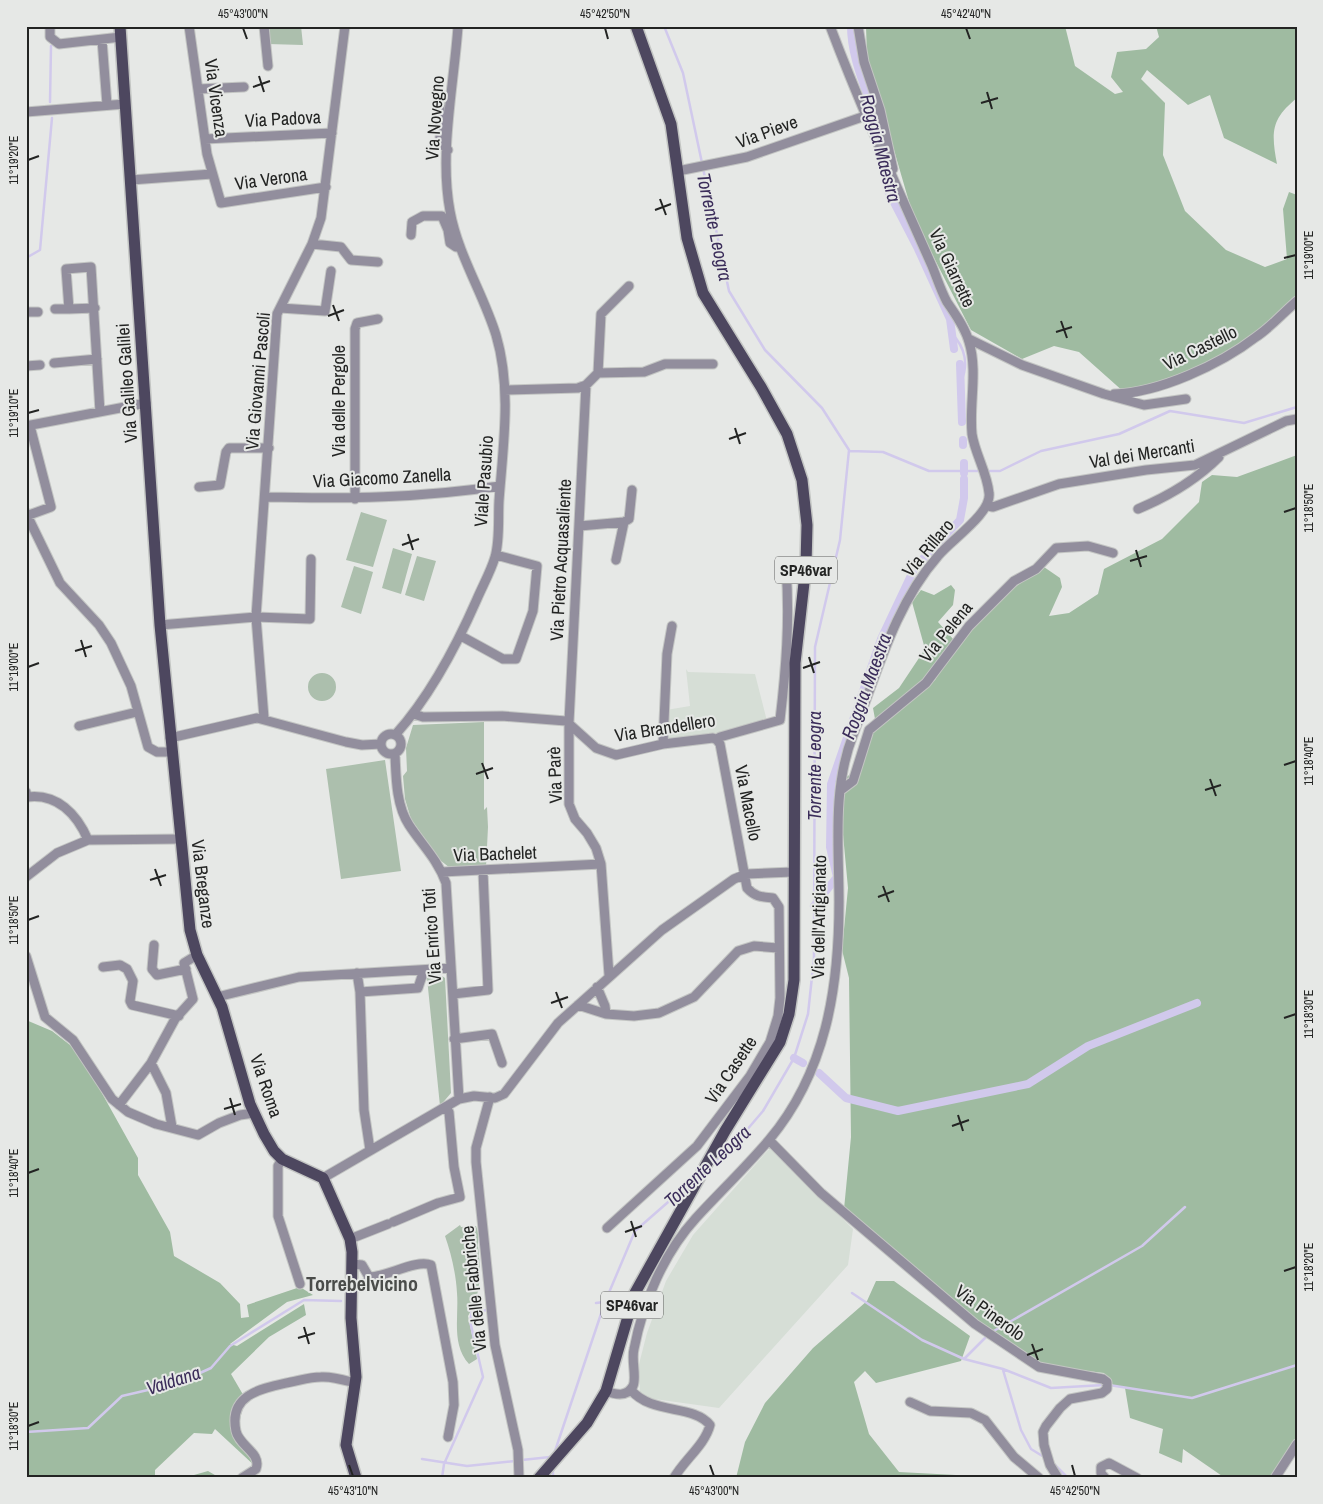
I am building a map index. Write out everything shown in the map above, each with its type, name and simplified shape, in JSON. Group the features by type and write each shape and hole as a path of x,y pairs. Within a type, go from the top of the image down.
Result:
{"main road":[{"name":"SP46var","path":"539,1478 593,1414 606,1391 635,1293 725,1131 775,1050 789,1014 794,980 795,664 807,539 802,480 787,434 762,387 703,293 687,238 672,124 636,26"},
{"name":"Via Galileo Galilei","path":"120,31 160,625 170,738"},
{"name":"Via Breganze","path":"170,738 186,902 197,955 204,972"},
{"name":"Via Roma","path":"204,972 217,997 232,1039 254,1113 274,1151 282,1159 323,1178"},
{"path":"323,1178 330,1189 350,1239 352,1264 351,1318 356,1366 346,1445 356,1478"}],"street":[{"path":"50,26 50,38 59,44 102,40 120,31"},
{"name":"Via Vicenza","path":"189,26 205,139 212,174"},
{"path":"264,26 268,66"},
{"name":"Via Giovanni Pascoli","path":"264,718 256,617 266,497 277,314 312,244 321,218 345,26"},
{"name":"Via Novegno","path":"450,212 448,150 458,26"},
{"path":"830,26 865,116 899,193"},
{"path":"858,26 864,62 880,110 899,193"},
{"path":"102,40 107,105"},
{"path":"198,89 244,87"},
{"path":"26,112 125,104"},
{"path":"440,105 440,142 448,150"},
{"name":"Via Pieve","path":"678,171 728,162 865,116"},
{"name":"Via Padova","path":"205,139 332,133"},
{"path":"131,180 212,174"},
{"name":"Via Verona","path":"212,174 221,202 326,187"},
{"name":"Via Giarrette","path":"899,193 948,302 969,339"},
{"name":"Viale Pasubio","path":"381,744 386,735 396,734 414,714 461,636 496,554 505,390 496,335 460,246 450,212"},
{"path":"411,235 412,222 423,216 442,216 450,243 456,247 460,246"},
{"path":"312,244 341,247 351,260 378,262"},
{"path":"68,309 66,269 91,267 100,412"},
{"path":"280,308 326,311 331,271"},
{"path":"505,390 578,388 586,385 598,373 601,314 629,286"},
{"name":"Via Castello","path":"1104,394 1138,392 1160,385 1222,359 1256,337 1297,301"},
{"path":"55,309 95,308"},
{"path":"26,312 38,312"},
{"name":"Via delle Pergole","path":"355,499 355,329 358,323 363,320 378,319"},
{"path":"969,339 973,437 990,494 988,506"},
{"name":"Via Castello","path":"969,339 1022,365 1104,394 1144,405 1186,399"},
{"path":"54,363 97,359"},
{"path":"598,373 644,372 665,364 713,364"},
{"path":"26,366 40,365"},
{"name":"Via Pietro Acquasaliente","path":"570,737 569,722 586,385"},
{"path":"146,403 28,426 52,507 27,514 60,583 99,625 111,643 128,677 148,747 157,752 172,752"},
{"name":"Val dei Mercanti","path":"988,506 993,507 1058,484 1146,470 1194,465 1272,428 1297,420"},
{"path":"199,487 220,485 226,452 229,448 269,448"},
{"path":"1138,509 1173,494 1204,472 1224,452"},
{"name":"Via Giacomo Zanella","path":"266,497 355,499 409,497 500,486"},
{"path":"580,526 624,522 629,519 632,490"},
{"name":"Via Rillaro","path":"837,836 841,790 850,744 892,632 917,582 939,554 988,506"},
{"path":"616,560 624,522"},
{"name":"Via Pelena","path":"841,790 854,781 869,730 926,684 969,626 1014,581 1036,569 1056,548 1088,546 1113,553"},
{"path":"461,636 503,659 516,659 533,611 538,566 496,554"},
{"path":"160,625 256,617 310,619 311,559"},
{"name":"Via Brandellero","path":"569,722 596,748 609,754 625,753 663,744 713,738 717,740 728,734 780,720 785,682 789,609 786,568"},
{"path":"663,744 667,654 672,626"},
{"path":"80,726 137,712"},
{"path":"414,714 423,717 502,716 569,722"},
{"path":"170,738 249,718 264,718 346,742 362,745 381,744 385,752 395,754 400,749 402,743 396,734"},
{"name":"Via Parè","path":"570,737 570,804 575,820 587,833 596,848 601,864 609,975"},
{"name":"Via Macello","path":"717,740 720,744 746,874"},
{"name":"Via Enrico Toti","path":"395,754 397,789 402,811 408,824 432,853 442,872 448,898 454,1039 459,1099"},
{"path":"26,792 27,797 49,798 61,804 82,827 88,840"},
{"name":"Via dell'Artigianato","path":"631,1390 635,1380 632,1365 634,1348 648,1299 661,1268 688,1227 769,1140 802,1090 826,1032 838,956 837,836"},
{"path":"26,877 58,853 88,840 180,839"},
{"name":"Via Bachelet","path":"442,872 601,864"},
{"path":"453,994 488,990 487,896 483,871"},
{"path":"323,1178 459,1099 474,1096 495,1098 504,1094 558,1023 609,975 662,930 734,879 746,874 793,872"},
{"name":"Via Casette","path":"606,1228 697,1146 750,1076 770,1042 778,1016 780,990 779,907 773,898 752,894 747,888 746,874"},
{"path":"154,945 152,969 158,975 186,969"},
{"path":"578,1005 606,1014 634,1016 659,1013 694,997 738,951 754,946 778,948"},
{"path":"119,1104 150,1063 177,1018 193,999 184,963 197,955"},
{"path":"26,956 45,1017 73,1040 101,1085 128,1112 156,1124 198,1135 219,1123 240,1115 254,1113"},
{"path":"103,967 120,966 127,969 133,981 130,1001 132,1005 177,1018"},
{"path":"217,997 299,978 451,968"},
{"path":"360,992 418,988 424,970"},
{"path":"354,973 360,992 364,1110 370,1150"},
{"path":"597,987 606,1006 606,1014"},
{"path":"454,1039 492,1034 502,1063"},
{"path":"150,1063 166,1093 172,1127"},
{"name":"Via delle Fabbriche","path":"490,1097 476,1148 476,1162 495,1345 518,1450 519,1478"},
{"path":"350,1239 438,1203 460,1197 454,1167 449,1112 444,1108"},
{"name":"Via Pinerolo","path":"769,1140 821,1192 931,1289 990,1335 1038,1367 1102,1379 1107,1385 1102,1392 1070,1399 1060,1408 1043,1432 1047,1455 1056,1477"},
{"path":"282,1159 278,1166 278,1216 300,1284"},
{"path":"369,1277 380,1276 424,1263 431,1265 453,1382 454,1406 448,1437"},
{"path":"352,1264 362,1265 369,1277"},
{"path":"352,1288 364,1286 369,1277"},
{"path":"242,1478 256,1469 258,1462 255,1455 242,1444 236,1432 237,1411 244,1399 260,1389 315,1377 355,1382"},
{"path":"606,1391 624,1394 631,1390 638,1398 652,1404 704,1417 710,1425 708,1432 681,1466 674,1478"},
{"path":"910,1402 930,1411 972,1414 984,1420 1014,1457 1038,1478"},
{"path":"1275,1478 1297,1444"},
{"path":"1105,1478 1101,1473 1101,1467 1109,1463 1137,1478"}],"shaded area":[{"path":"686,669 688,672 755,674 767,721 755,730 688,740 682,737 666,739 666,710 690,706"},
{"path":"770,1148 853,1229 848,1265 719,1408 640,1397 639,1364 647,1333 666,1281 693,1235"}],"green space":[{"path":"266,26 301,26 303,45 268,44"},
{"path":"866,26 1065,26 1075,66 1115,94 1123,92 1111,77 1117,52 1146,49 1159,37 1156,26 1297,26 1297,98 1282,113 1275,127 1274,143 1277,164 1224,138 1210,95 1188,105 1147,70 1141,79 1165,103 1163,155 1185,211 1226,250 1265,267 1287,259 1283,209 1289,192 1297,195 1297,308 1268,332 1208,366 1125,393 1079,352 1054,346 1022,359 971,330 914,219 867,57"},
{"path":"1297,455 1297,1445 1271,1478 1225,1478 1183,1449 1182,1463 1159,1453 1163,1429 1130,1418 1125,1388 1113,1385 1104,1373 1046,1366 982,1326 844,1209 851,1137 849,978 842,950 848,888 841,813 845,778 862,766 872,727 935,680 976,614 1044,567 1060,578 1062,587 1049,616 1069,613 1098,594 1104,569 1162,539 1199,502 1202,482 1212,475 1237,477"},
{"path":"361,512 387,520 373,567 346,560"},
{"path":"393,548 412,554 401,594 382,588"},
{"path":"417,556 436,561 424,601 405,595"},
{"path":"354,566 373,572 361,614 341,607"},
{"path":"951,585 955,590 953,605 938,622 953,639 935,673 875,719 873,708 899,688 925,649 912,602 921,590 934,595"},
{"path":"322,673 332,677 336,687 332,697 322,701 312,697 308,687 312,677"},
{"path":"484,722 484,810 487,807 488,827 486,867 450,868 440,860 411,819 405,799 403,776 407,771 406,748 413,725"},
{"path":"385,760 401,871 341,879 326,769"},
{"path":"442,976 445,978 451,1093 440,1106 427,978"},
{"path":"26,1020 52,1031 79,1052 138,1158 138,1175 170,1232 174,1256 220,1283 240,1304 241,1318 249,1317 247,1305 300,1287 313,1295 287,1302 230,1344 237,1346 304,1304 306,1315 269,1337 231,1374 245,1398 237,1432 257,1468 215,1429 212,1434 194,1433 155,1470 155,1478 26,1478"},
{"path":"460,1225 461,1227 476,1226 478,1231 479,1282 476,1299 468,1316 477,1359 469,1364 463,1356 458,1339 456,1278 445,1236"},
{"path":"876,1281 894,1281 970,1336 961,1361 876,1383 865,1371 854,1382 869,1434 899,1472 956,1475 964,1478 736,1478 745,1442 765,1403 813,1348 867,1301"},
{"path":"208,1471 220,1478 195,1478 194,1475"}],"waterway":[{"name":"Torrente Leogra","path":"664,26 683,73 702,163"},
{"name":"Roggia Maestra","path":"851,26 855,58 876,120 883,151"},
{"path":"50,102 51,46"},
{"path":"26,258 40,250 52,118"},
{"name":"Roggia Maestra","path":"884,163 888,191 918,249 950,319 954,349"},
{"name":"Torrente Leogra","path":"703,168 729,291 765,350 822,408 849,450 840,540 815,647 814,958 808,1014 794,1058 763,1111 734,1145 713,1164"},
{"path":"952,334 963,350 965,369 961,381"},
{"name":"Roggia Maestra","path":"960,364 962,422"},
{"path":"986,471 1000,471 1041,451 1119,434 1170,411 1244,423 1297,407"},
{"name":"Roggia Maestra","path":"963,440 963,445"},
{"path":"850,451 883,452 929,471 980,471"},
{"name":"Roggia Maestra","path":"964,463 964,473"},
{"name":"Roggia Maestra","path":"814,906 837,877 830,847 831,784 881,639 915,567 960,520 964,498 964,479"},
{"path":"819,1073 846,1098 898,1111 1028,1084 1088,1046 1197,1003"},
{"path":"794,1058 803,1063"},
{"name":"Torrente Leogra","path":"554,1454 605,1302 635,1231 691,1182"},
{"path":"992,1332 1142,1246 1185,1207"},
{"path":"852,1293 922,1340 964,1359 1003,1369 1051,1388 1104,1385"},
{"name":"Valdana","path":"26,1432 88,1428 122,1396 178,1383 211,1368 230,1346 304,1300 341,1301"},
{"name":"Valdana","path":"596,1303 604,1302"},
{"name":"Valdana","path":"469,1310 472,1312 488,1310"},
{"path":"442,1478 444,1464 483,1377 470,1321 472,1312"},
{"path":"964,1359 988,1335"},
{"path":"1109,1385 1192,1398 1297,1365"},
{"path":"1003,1370 1021,1430 1031,1449 1044,1457"},
{"path":"522,1460 550,1457"},
{"path":"422,1459 467,1466 515,1461"},
{"path":"1055,1465 1068,1478"},
{"name":"Torrente Leogra","path":"553,1469 553,1478"}],"district":[{"name":"Torrebelvicino","path":"362,1284"}]}
